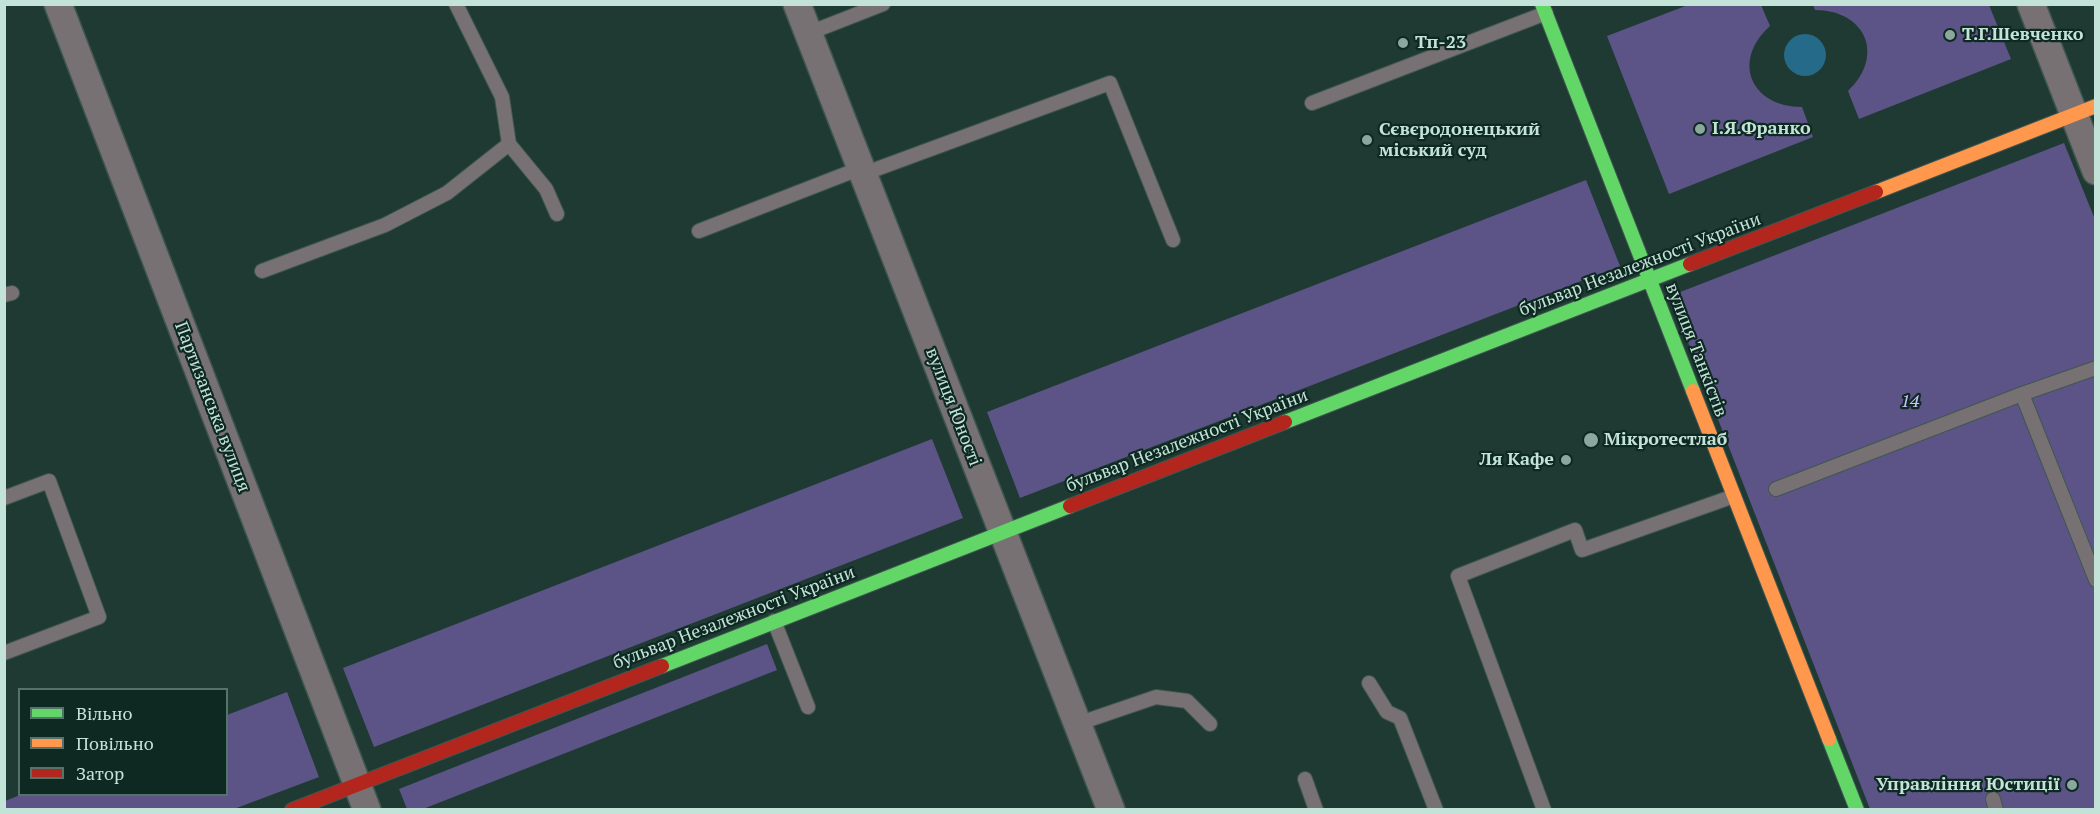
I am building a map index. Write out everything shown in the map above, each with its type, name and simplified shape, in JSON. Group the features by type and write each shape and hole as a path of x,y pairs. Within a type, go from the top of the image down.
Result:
{"street":[{"name":"Партизанська вулиця","path":"57,4 367,810"},
{"name":"вулиця Юності","path":"797,4 1111,810"},
{"path":"2031,4 2085,111 2096,171"},
{"name":"вулиця Танкістів","path":"1544,9 1857,810"},
{"name":"бульвар Незалежності України","path":"292,810 2085,111"}],"lane":[{"path":"456,4 502,97 509,144 546,189 557,214"},
{"path":"809,33 883,4"},
{"path":"1312,103 1544,9"},
{"path":"699,231 1110,83 1173,240"},
{"path":"262,271 385,225 447,193 509,144"},
{"path":"1776,489 2022,394 2096,368"},
{"path":"2022,394 2096,580"},
{"path":"4,498 49,481 99,616 4,653"},
{"path":"1544,810 1458,576 1575,531 1582,550 1734,496"},
{"path":"774,621 808,707"},
{"path":"1369,683 1387,712 1400,718 1436,810"},
{"path":"1077,724 1156,697 1186,701 1210,724"},
{"path":"1305,779 1317,810"}],"green space":[{"path":"1688,5 1761,5 1770,26 1751,53 1752,80 1759,91 1770,99 1784,105 1802,107 1813,137 1669,194 1607,36"},
{"path":"1813,5 1989,5 2011,59 1859,119 1848,91 1860,77 1866,63 1867,50 1864,37 1857,26 1847,18 1832,12 1815,10"},
{"name":"14","path":"2064,143 2096,222 2095,809 1870,809 1670,296"},
{"path":"1586,180 1620,266 1020,498 987,412"},
{"path":"932,439 963,518 374,747 343,668"},
{"path":"767,644 777,670 423,809 407,809 399,789"},
{"path":"287,692 319,777 234,809 5,809 5,801 18,796 228,796 228,715"}],"water":[{"path":"1805,34 1820,40 1826,55 1820,70 1805,76 1790,70 1784,55 1790,40"}],"traffic: fast":[{"path":"1542,4 1693,391"},
{"path":"1285,422 1690,264"},
{"path":"662,666 1070,506"},
{"path":"1829,739 1857,810"}],"traffic: slow":[{"path":"1876,192 2096,106"},
{"path":"1693,391 1829,739"}],"traffic: jam":[{"path":"1690,264 1876,192"},
{"path":"1070,506 1285,422"},
{"path":"292,810 662,666"}],"place":[{"name":"Т.Г.Шевченко","path":"1950,35"},
{"name":"Тп-23","path":"1403,43"},
{"name":"І.Я.Франко","path":"1700,129"},
{"name":"Сєвєродонецький міський суд","path":"1367,140"},
{"name":"Мікротестлаб","path":"1591,440"},
{"name":"Ля Кафе","path":"1566,460"},
{"name":"Управління Юстиції","path":"2072,785"}]}
